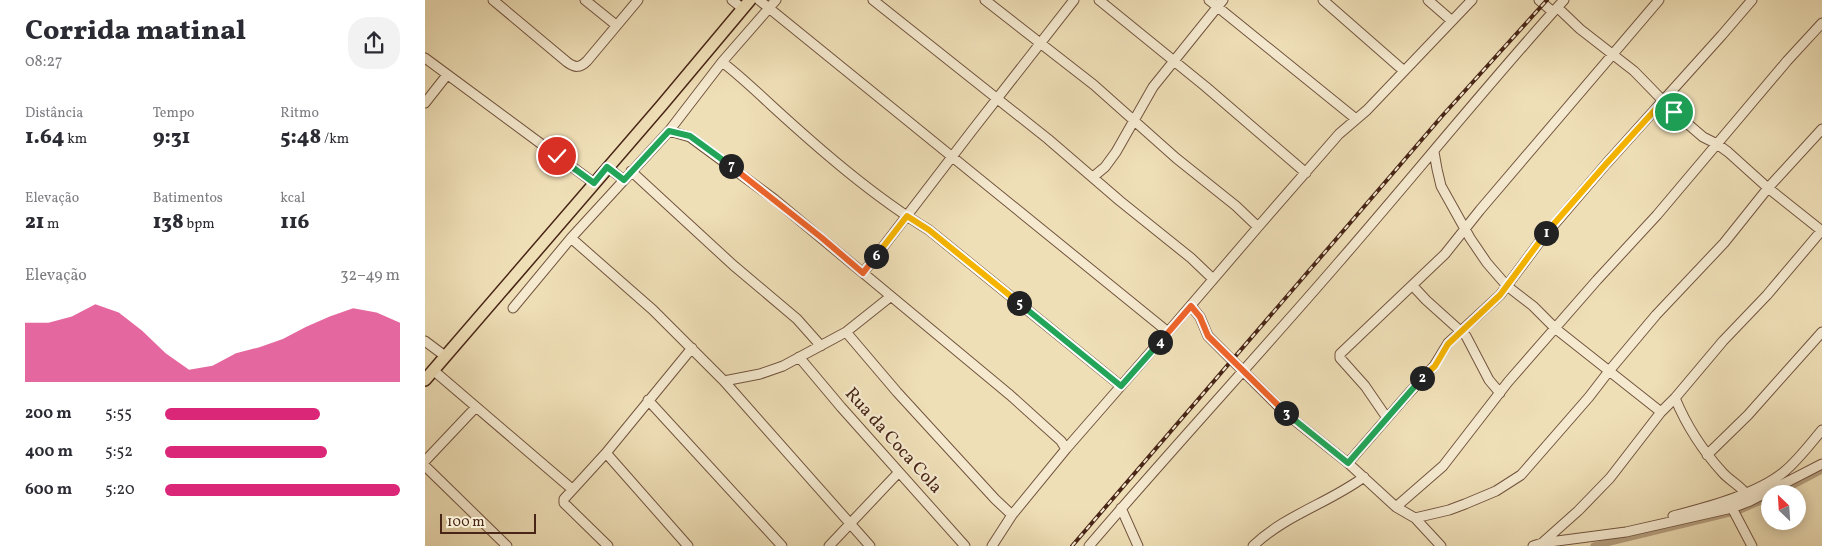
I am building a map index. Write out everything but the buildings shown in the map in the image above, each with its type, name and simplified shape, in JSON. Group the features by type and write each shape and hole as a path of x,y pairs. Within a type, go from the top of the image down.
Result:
{"main road":[{"path":"425,380 662,105 746,4"}],"street":[{"path":"493,0 575,67 580,67 587,61 615,25 638,0"},
{"path":"585,0 615,25"},
{"path":"732,0 746,4"},
{"path":"759,0 1168,332"},
{"path":"513,308 571,238 669,131 722,62 776,0"},
{"path":"873,0 1049,139 1191,258 1213,279"},
{"path":"985,0 1094,86 1176,158 1236,206 1258,227"},
{"path":"863,273 1074,0"},
{"path":"1099,0 1306,173"},
{"path":"1209,0 1221,3 1356,119"},
{"path":"1323,0 1404,71"},
{"path":"1428,0 1452,21"},
{"path":"992,546 1066,449 1339,134 1367,110 1472,0"},
{"path":"1539,0 1556,10 1634,71 1663,101 1703,137 1717,144 1822,231 1661,412 1610,478 1542,543"},
{"path":"1089,546 1434,152 1485,89 1565,0"},
{"path":"1387,418 1365,386 1339,356 1445,254 1480,210 1659,0"},
{"path":"1348,463 1435,366 1448,344 1500,295 1541,240 1752,0"},
{"path":"1093,177 1105,167 1116,152 1135,122 1153,87 1221,3"},
{"path":"1396,507 1443,466 1500,393 1597,280 1657,215 1787,61 1822,23"},
{"path":"425,58 594,183"},
{"path":"722,62 796,127 907,216 929,230 1121,386"},
{"path":"425,103 447,75"},
{"path":"1415,518 1465,504 1496,491 1521,475 1589,397 1656,315 1724,243 1768,188 1822,129"},
{"path":"669,131 690,136 738,171 822,238 1010,395 1061,440 1066,449"},
{"path":"1434,152 1441,186 1465,230 1487,263 1507,286 1533,306 1556,329 1661,412"},
{"path":"607,167 624,180"},
{"path":"631,171 733,265 797,319 821,346"},
{"path":"571,238 653,310 725,381 869,546"},
{"path":"1413,286 1466,336 1489,380 1500,393"},
{"path":"725,381 771,371 821,346 845,332 891,297"},
{"path":"1191,306 1200,317 1208,336 1285,412 1348,463 1396,507 1415,518 1441,546"},
{"path":"845,332 897,392 995,499 1013,516"},
{"path":"1707,455 1748,415 1822,332"},
{"path":"425,341 445,356"},
{"path":"608,546 563,502 564,499 606,453 692,348"},
{"name":"Rua da Coca Cola","path":"799,357 835,401 965,546"},
{"path":"433,370 572,490"},
{"path":"1675,398 1685,422 1707,455 1727,478 1746,492 1750,501"},
{"path":"648,400 782,546"},
{"path":"425,461 476,407"},
{"path":"1626,532 1644,523 1697,509 1746,492 1770,481 1786,470 1822,430"},
{"path":"606,453 688,546"},
{"path":"1533,546 1542,543 1626,532 1731,508 1750,501 1822,464"},
{"path":"425,466 507,546"},
{"path":"829,546 899,472"},
{"path":"1253,546 1267,534 1301,513 1331,499 1363,477"},
{"path":"1121,508 1138,546"},
{"path":"1731,508 1752,546"}],"waterway":[{"path":"1793,485 1822,470"},
{"path":"1594,546 1738,511 1761,501"}],"railway":[{"path":"1072,546 1443,115 1547,0"}],"route":[{"path":"557,156 594,183 607,167 624,180 669,131 690,136 774,199 863,273 907,216 929,230 1121,386 1191,306 1200,317 1208,336 1268,396 1348,463 1379,426 1435,366 1448,344 1500,295 1541,240 1663,101 1674,112"}]}
